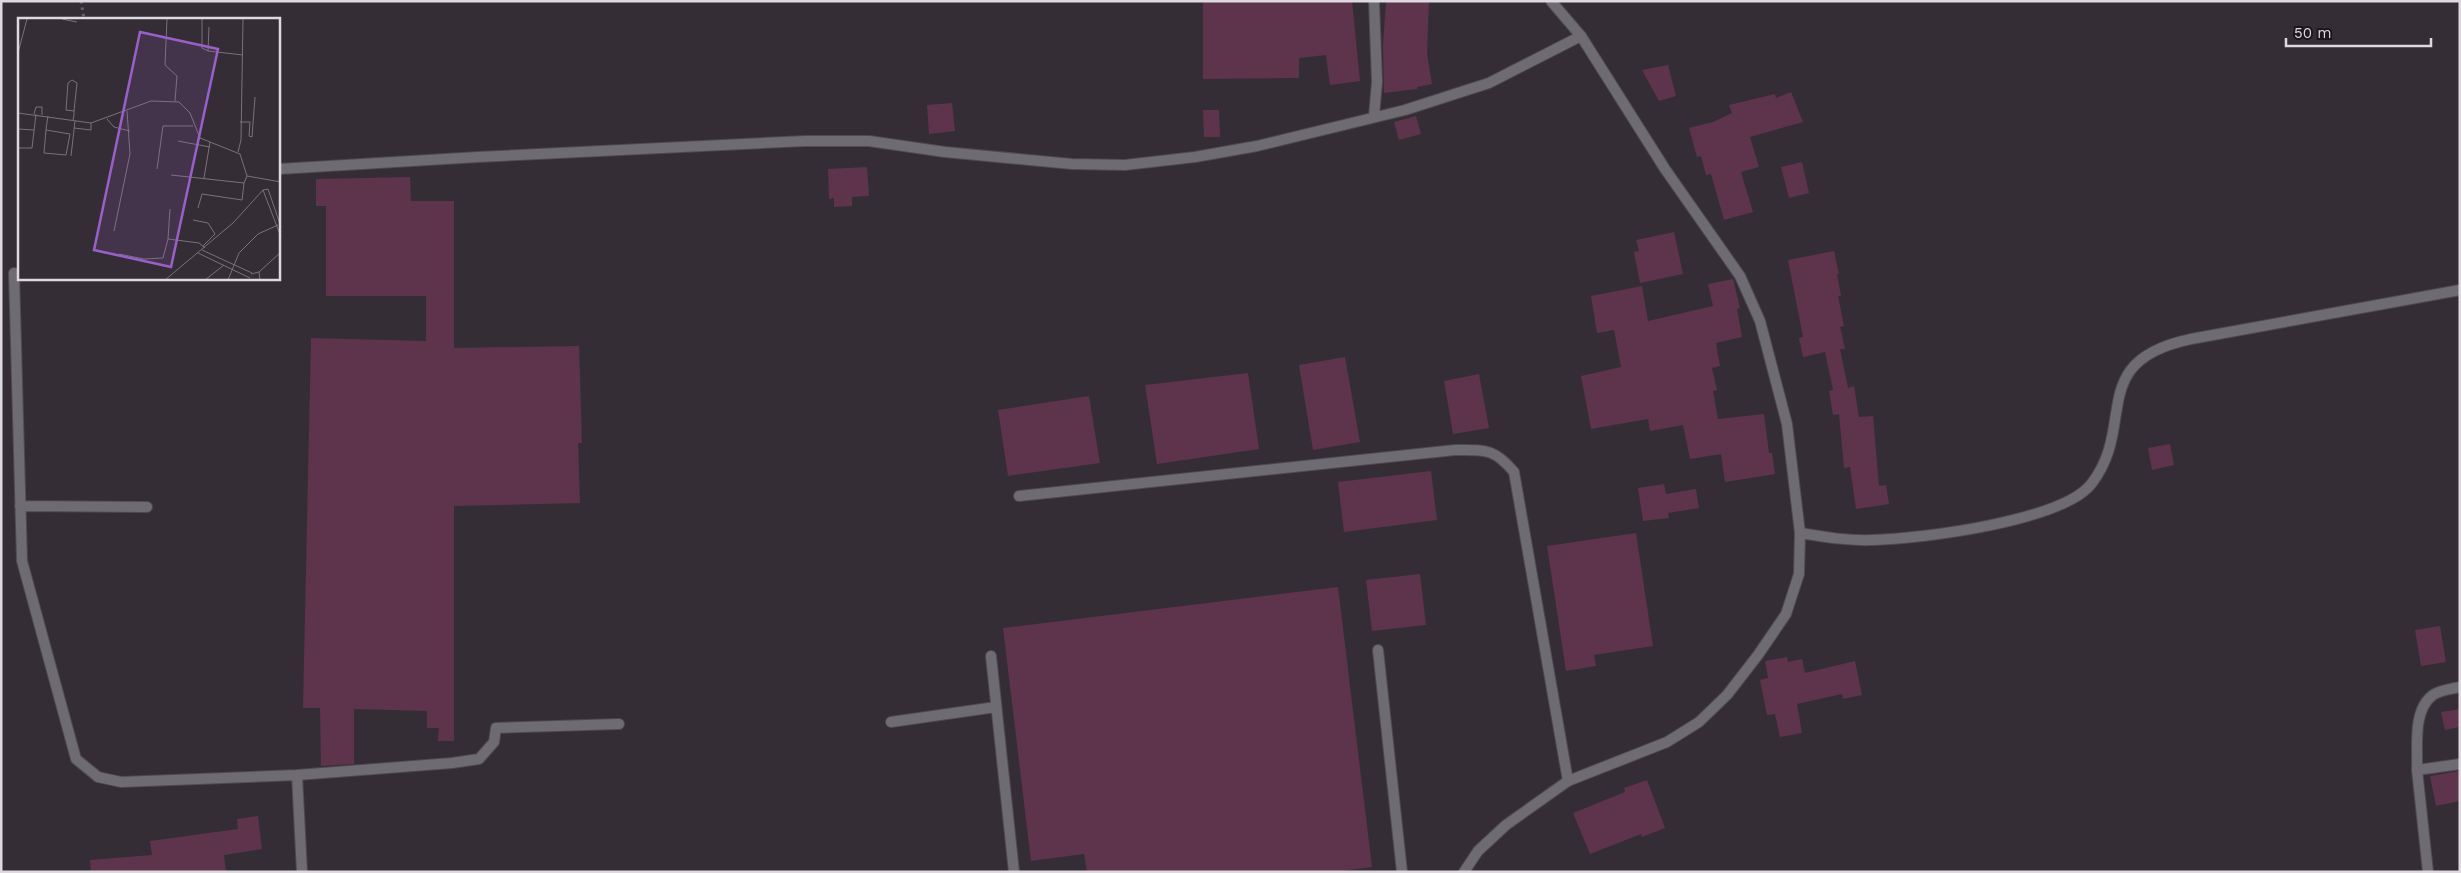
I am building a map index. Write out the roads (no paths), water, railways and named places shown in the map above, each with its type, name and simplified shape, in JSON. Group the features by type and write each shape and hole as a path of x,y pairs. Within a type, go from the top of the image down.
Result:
{"street":[{"path":"1374,1 1377,82 1374,116"},
{"path":"1464,872 1478,850 1506,825 1568,781 1667,742 1698,722 1727,696 1786,614 1799,574 1800,533 1787,424 1760,322 1740,276 1665,169 1582,36 1551,1"},
{"path":"280,169 804,141 868,141 954,153 1072,164 1125,165 1195,157 1257,146 1405,110 1489,83 1582,36"},
{"path":"14,273 22,560 76,758 90,772 98,777 121,782 297,775 452,764 478,759 494,742 496,728 620,724"},
{"path":"1800,533 1838,539 1872,540 1934,534 2029,517 2070,501 2092,483 2109,451 2120,392 2131,370 2145,355 2166,344 2460,290"},
{"path":"1019,496 1454,450 1478,450 1500,455 1514,472 1568,781"},
{"path":"20,506 147,507"},
{"path":"1378,650 1402,872"},
{"path":"991,656 1014,872"},
{"path":"2428,872 2418,770 2419,718 2424,705 2433,695 2460,687"},
{"path":"891,722 996,707"},
{"path":"2418,770 2460,764"},
{"path":"297,775 302,872"}]}
